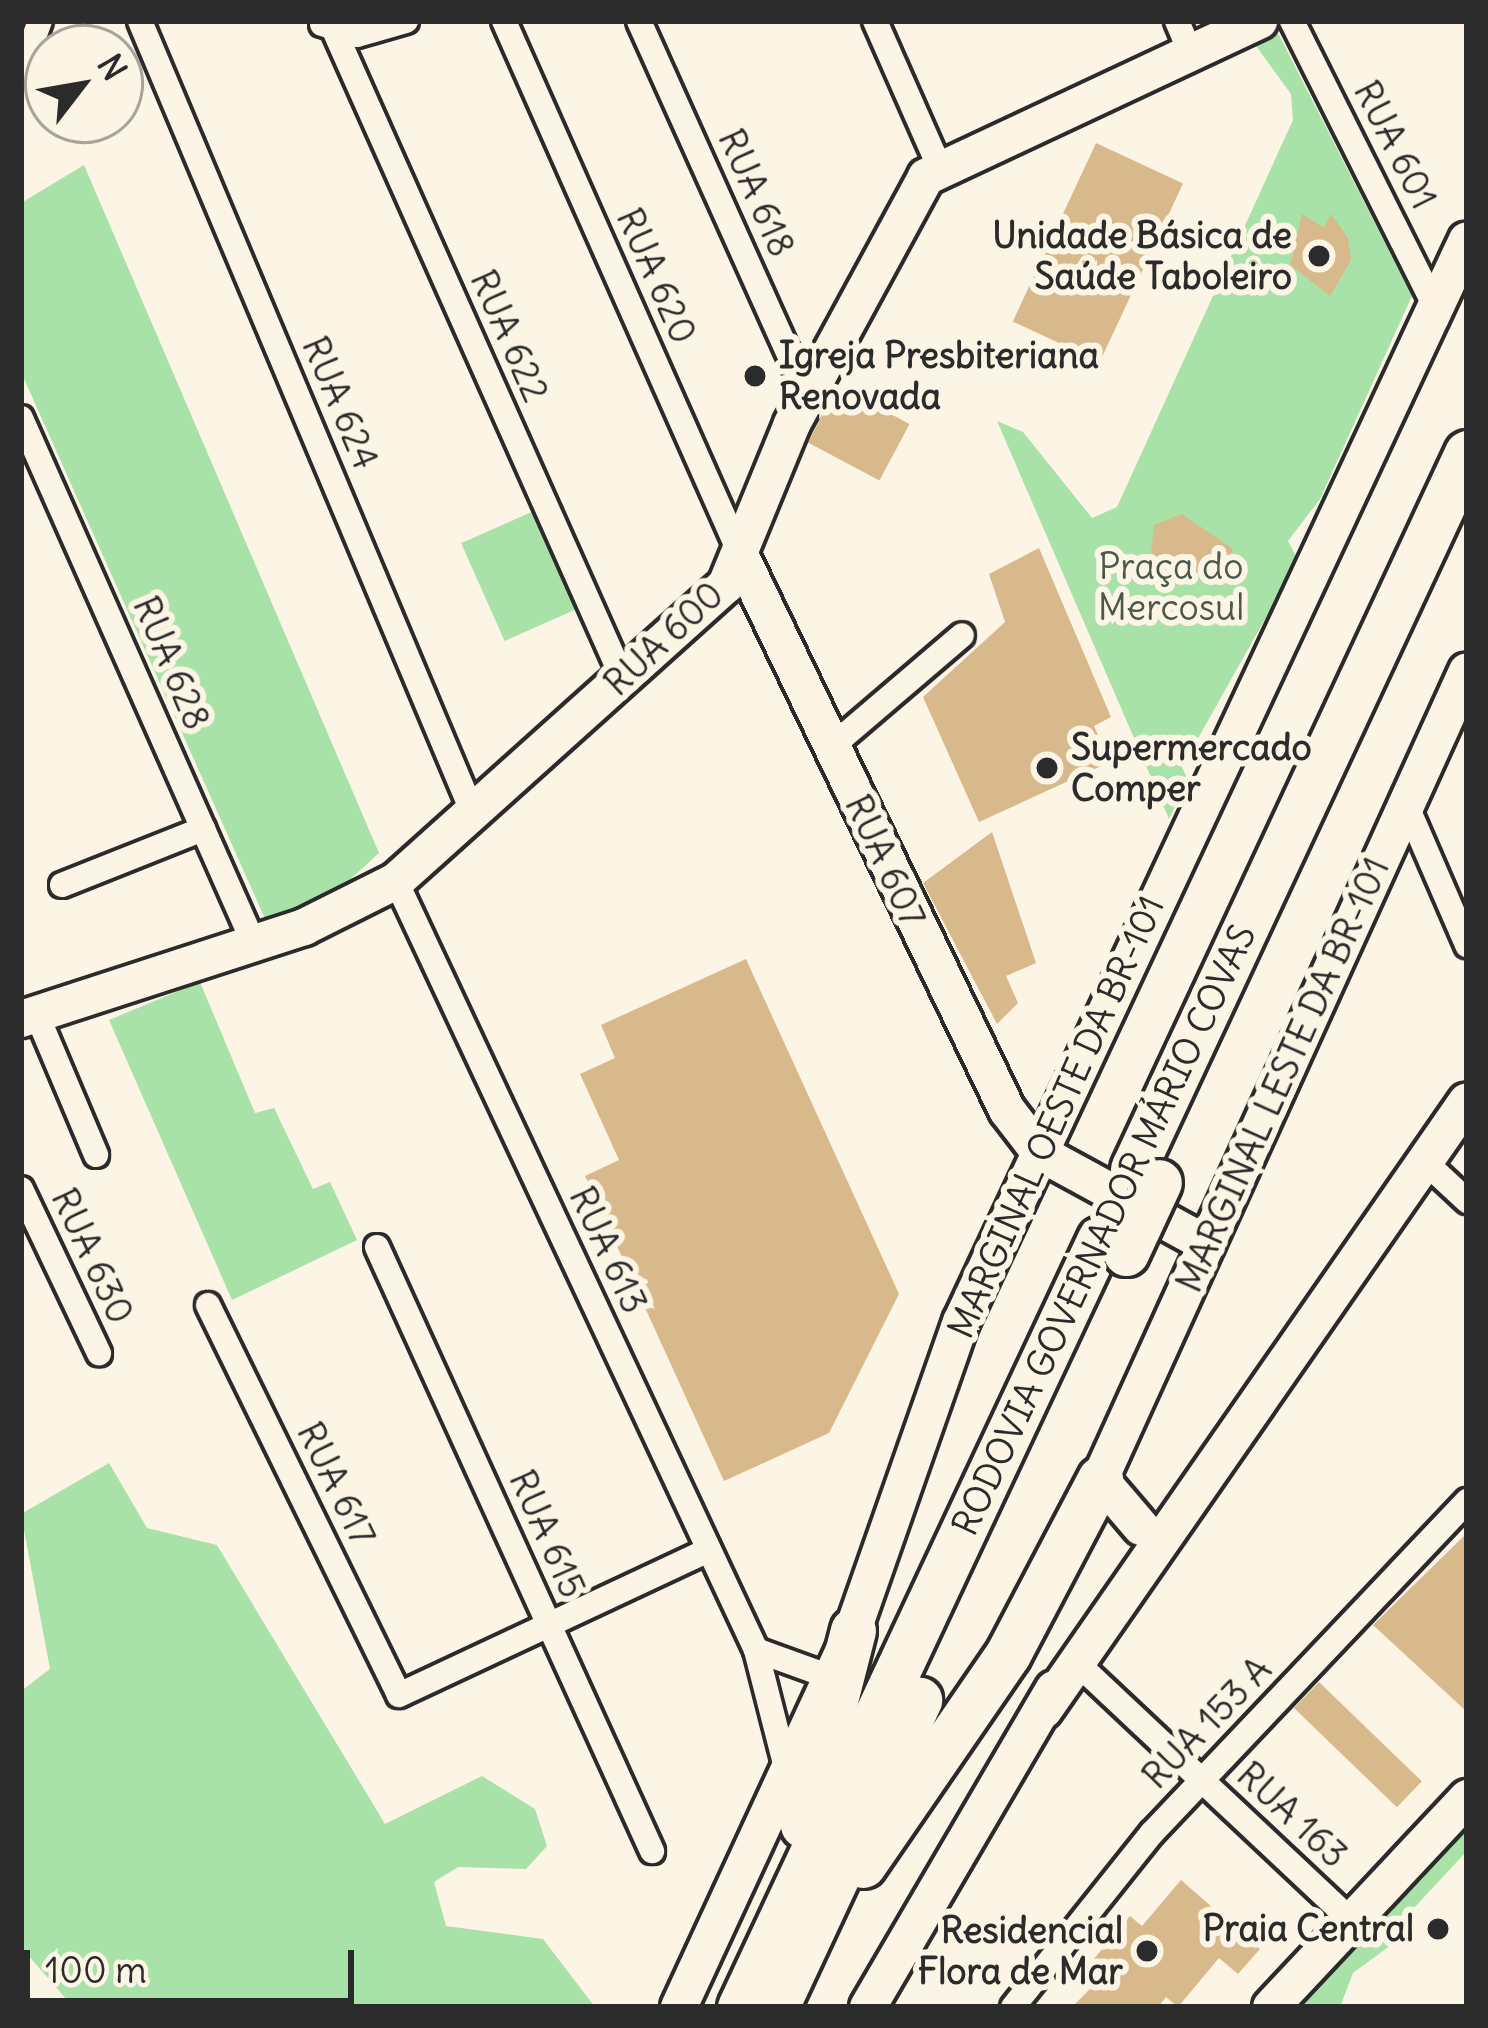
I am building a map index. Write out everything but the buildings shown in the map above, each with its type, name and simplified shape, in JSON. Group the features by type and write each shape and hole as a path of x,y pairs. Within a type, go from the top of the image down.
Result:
{"highway":[{"name":"RODOVIA GOVERNADOR MÁRIO COVAS","path":"1146,1176 1467,452"},
{"name":"RODOVIA GOVERNADOR MÁRIO COVAS","path":"740,2007 793,1933 1146,1176 1467,525"},
{"path":"793,1933 983,1694 1100,1479"},
{"path":"793,1933 853,1630"},
{"name":"RODOVIA GOVERNADOR MÁRIO COVAS","path":"776,2007 793,1933"}],"main road":[{"path":"939,166 1183,37 1259,21"},
{"name":"RUA 600","path":"29,1017 254,944 396,881 623,680 743,561 807,395 939,166"},
{"name":"MARGINAL OESTE DA BR-101","path":"679,2007 785,1764 853,1630 961,1322 1433,302 1467,240"},
{"name":"RUA 607","path":"743,561 992,1086 1040,1153"},
{"name":"MARGINAL LESTE DA BR-101","path":"1100,1479 1467,671"},
{"path":"1044,1709 1138,1577 1184,1497 1467,1101"},
{"path":"1040,1153 1207,1244"},
{"path":"1100,1479 1141,1528 1138,1577"},
{"path":"868,2007 1044,1709 1141,1528 1184,1497"},
{"path":"1270,2007 1467,1798"}],"street":[{"path":"21,72 40,21"},
{"name":"RUA 624","path":"140,21 472,812"},
{"path":"326,24 406,21"},
{"name":"RUA 620","path":"504,21 743,561"},
{"name":"RUA 618","path":"639,21 807,395"},
{"path":"875,21 939,166"},
{"name":"RUA 601","path":"1292,21 1433,302"},
{"name":"RUA 622","path":"326,24 623,680"},
{"name":"RUA 628","path":"21,418 254,944"},
{"path":"831,747 962,635"},
{"path":"1406,804 1467,945"},
{"path":"62,885 203,829"},
{"name":"RUA 613","path":"396,881 756,1650 785,1764"},
{"path":"29,1017 96,1155"},
{"path":"1424,1161 1467,1202"},
{"name":"RUA 630","path":"21,1189 99,1353"},
{"name":"RUA 615","path":"377,1246 652,1851"},
{"name":"RUA 617","path":"208,1305 399,1695 549,1624"},
{"name":"RUA 153 A","path":"1012,2007 1203,1781 1467,1501"},
{"path":"549,1624 709,1550"},
{"path":"756,1650 787,1670 828,1676"},
{"name":"RUA 163","path":"1078,1664 1351,1920"}],"green space":[{"name":"Praça do Mercosul","path":"1275,27 1412,296 1320,499 1288,541 1298,560 1182,767 1188,780 1169,819 997,421 1023,432 1092,518 1117,507 1293,120 1291,94 1251,39"},
{"path":"84,165 379,853 344,885 266,921 21,372 21,203"},
{"path":"536,510 580,608 505,641 461,543"},
{"path":"200,982 255,1113 274,1108 313,1189 330,1182 357,1240 232,1300 109,1020"},
{"path":"109,1463 147,1528 217,1545 385,1824 482,1776 535,1809 547,1846 526,1869 458,1867 434,1882 446,1926 543,1939 595,2007 73,2007 21,1947 21,1691 50,1669 21,1514"},
{"path":"1467,1818 1467,1851 1412,1910 1406,1934 1353,1973 1340,2007 1290,2007"}],"place":[{"name":"Unidade Básica de Saúde Taboleiro","path":"1319,256"},
{"name":"Igreja Presbiteriana Renovada","path":"755,376"},
{"name":"Supermercado Comper","path":"1047,768"},
{"name":"Praia Central","path":"1438,1929"},
{"name":"Residencial Flora de Mar","path":"1147,1951"}]}
